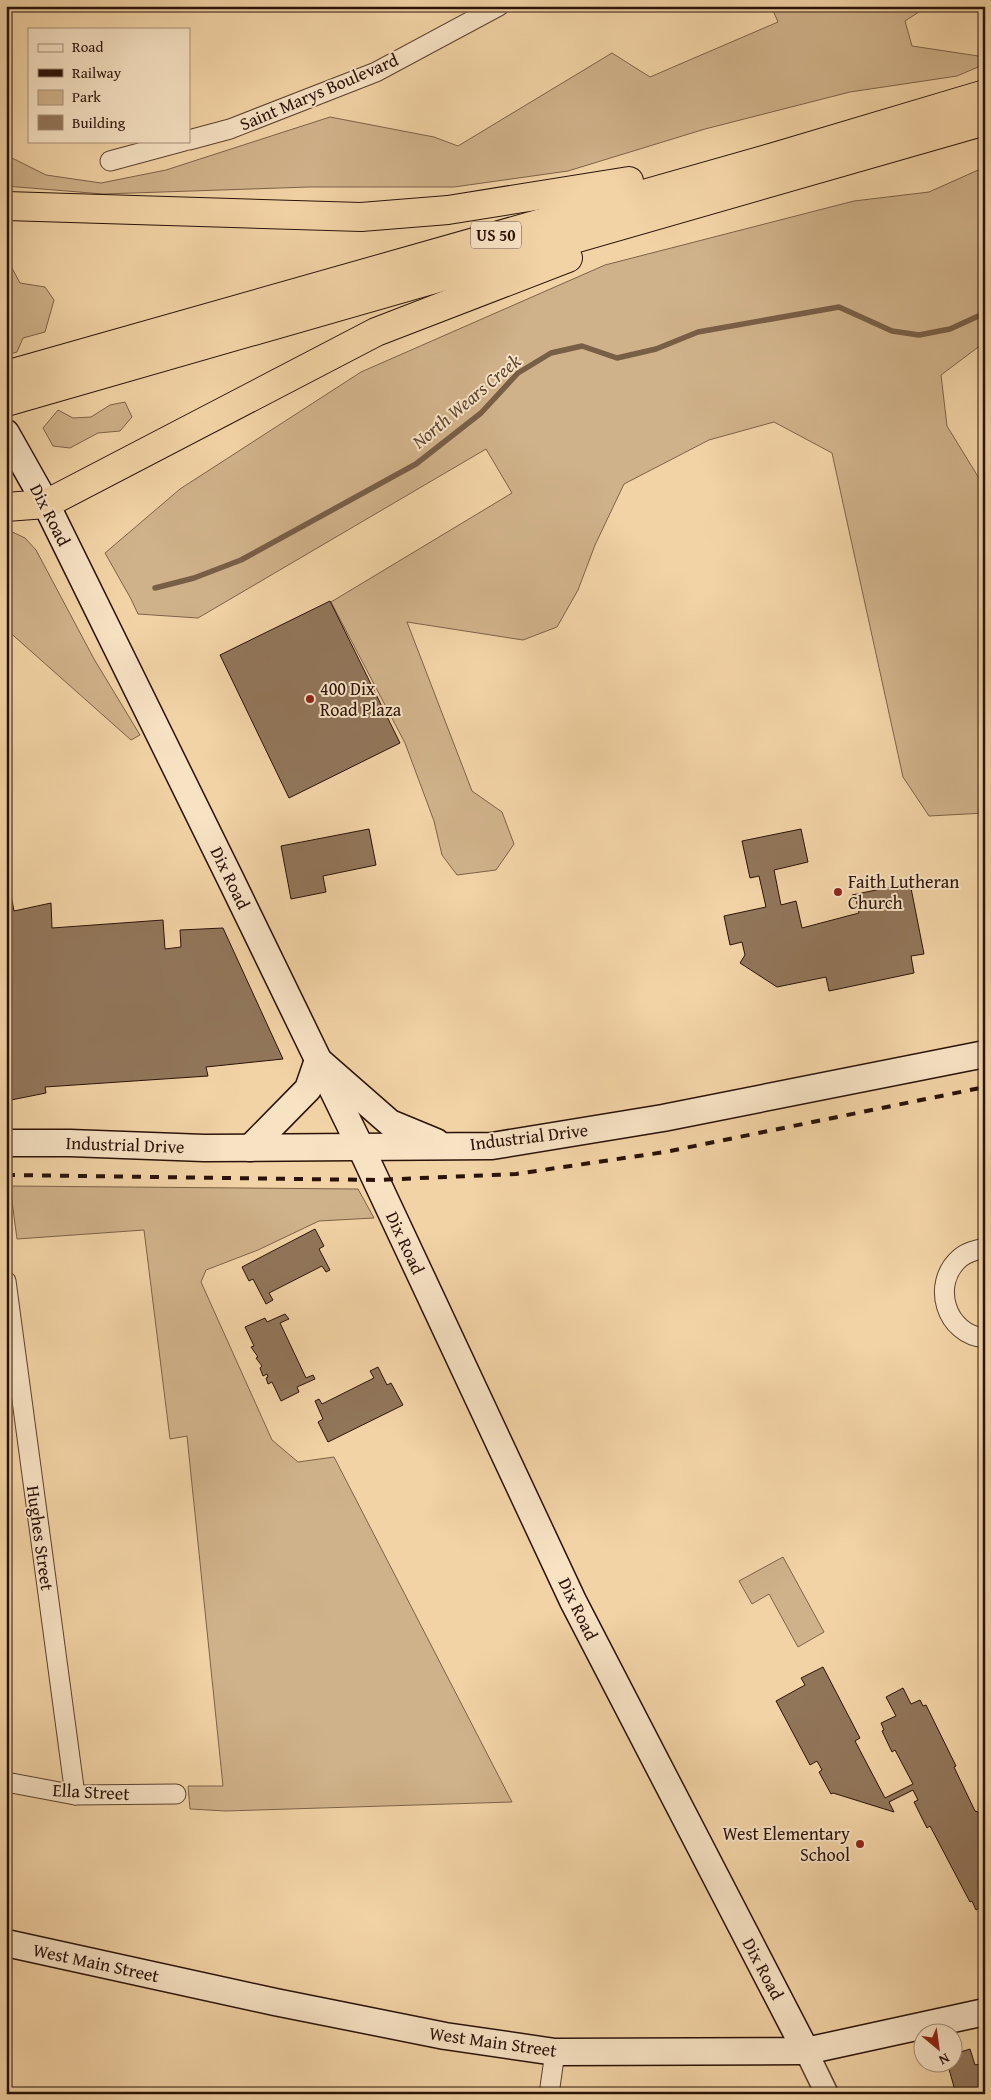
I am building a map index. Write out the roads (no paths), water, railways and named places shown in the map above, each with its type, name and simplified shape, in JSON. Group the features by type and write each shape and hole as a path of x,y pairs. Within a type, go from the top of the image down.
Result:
{"highway":[{"name":"US 50","path":"6,375 774,157 985,94"},
{"name":"US 50","path":"6,402 985,121"},
{"path":"6,206 360,217 448,210 774,157"},
{"path":"6,507 46,504 376,332 740,192"}],"main road":[{"name":"Dix Road","path":"8,437 46,504 361,1148 573,1601 806,2051"},
{"name":"Industrial Drive","path":"6,1143 70,1143 204,1148 492,1146 663,1118 985,1054"},
{"path":"250,1148 308,1089 318,1060 390,1123 446,1146"},
{"name":"West Main Street","path":"6,1943 266,2000 416,2030 555,2052 806,2051 985,2012"}],"street":[{"name":"Saint Marys Boulevard","path":"190,140 230,129 376,72 499,6"},
{"path":"110,161 180,142"},
{"path":"985,1248 971,1251 955,1264 945,1283 944,1297 947,1310 955,1322 965,1332 985,1338"},
{"name":"Hughes Street","path":"6,1281 10,1341 75,1795"},
{"name":"Ella Street","path":"6,1782 75,1795 176,1794"},
{"path":"806,2051 827,2094"},
{"path":"549,2094 555,2052"}],"waterway":[{"name":"North Wears Creek","path":"155,588 194,578 241,560 416,464 481,413 518,373 551,353 582,346 617,358 656,349 698,332 839,307 892,331 919,335 950,329 985,313"}],"railway":[{"path":"6,1175 376,1180 516,1174 665,1152 985,1087"}],"place":[{"name":"400 Dix Road Plaza","path":"310,699"},
{"name":"Faith Lutheran Church","path":"838,892"},
{"name":"West Elementary School","path":"860,1844"}]}
